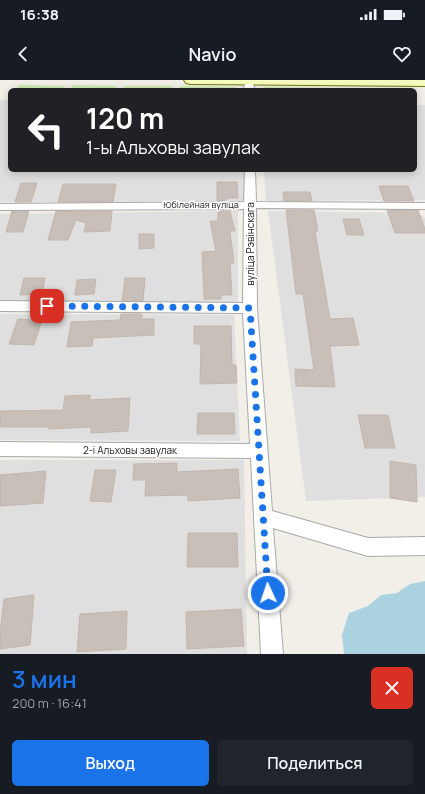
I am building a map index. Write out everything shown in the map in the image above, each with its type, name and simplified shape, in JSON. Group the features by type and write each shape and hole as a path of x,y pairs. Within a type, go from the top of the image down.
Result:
{"main road":[{"path":"190,80 249,85 425,82"}],"street":[{"name":"вуліца Рэвінскага","path":"250,172 250,308 272,654"},
{"name":"Юбілейная вуліца","path":"0,207 250,205 422,208"},
{"path":"0,306 250,308"},
{"name":"2-і Альховы завулак","path":"0,450 260,451"},
{"path":"264,517 368,546 425,546"}],"shaded area":[{"path":"0,100 8,100 8,172 244,172 245,201 0,202"},
{"path":"417,105 425,105 425,200 266,201 264,172 417,172"},
{"path":"238,211 238,303 0,300 0,214"},
{"path":"268,211 418,213 425,218 425,497 306,501"},
{"path":"0,314 234,315 240,441 0,440"},
{"path":"0,460 244,460 247,654 0,654"}],"green space":[{"path":"19,85 65,86 64,88 17,88"},
{"path":"72,85 117,86 116,88 71,88"},
{"path":"124,86 173,86 172,88 124,88"},
{"path":"180,86 237,88 180,88"},
{"path":"265,87 355,88 262,88"}],"water":[{"path":"425,581 425,654 344,654 342,635 349,613 368,606 381,595 397,593 410,584"}],"building":[{"path":"217,182 237,182 238,198 227,198 227,201 217,201"},
{"path":"21,183 37,183 31,202 15,202"},
{"path":"63,184 116,184 113,202 58,202"},
{"path":"379,186 408,186 414,201 384,201"},
{"path":"283,192 310,192 312,201 284,201"},
{"path":"286,210 314,210 318,231 315,231 330,319 353,318 359,345 330,346 335,387 296,386 295,369 314,370 303,294 296,294"},
{"path":"387,210 418,210 425,233 395,233"},
{"path":"12,211 29,211 23,232 6,232"},
{"path":"56,211 112,211 110,231 84,232 86,223 76,220 68,240 48,240"},
{"path":"218,211 230,211 235,231 230,231 234,263 230,263 232,295 221,295 221,299 204,299 202,252 216,251 210,221 218,221"},
{"path":"343,219 359,219 364,235 347,235"},
{"path":"139,234 154,234 154,248 139,249"},
{"path":"24,278 45,278 42,294 20,295"},
{"path":"125,278 145,278 143,301 122,301"},
{"path":"96,279 94,294 75,295 77,280"},
{"path":"121,314 142,314 142,319 154,319 154,335 93,338 92,346 67,347 71,322 120,320"},
{"path":"18,319 42,320 34,345 9,344"},
{"path":"194,326 231,326 232,365 236,365 237,383 200,384 201,344 194,344"},
{"path":"90,395 90,400 130,398 128,431 91,433 91,427 49,429 49,427 0,427 0,411 63,410 65,396"},
{"path":"198,413 234,413 235,434 197,434"},
{"path":"358,415 388,415 395,448 365,448"},
{"path":"390,461 416,465 417,502 390,498"},
{"path":"177,463 177,472 238,469 240,498 188,501 188,495 145,496 146,480 133,480 134,464"},
{"path":"95,470 116,470 111,502 90,501"},
{"path":"46,471 43,503 0,506 0,475"},
{"path":"188,533 237,533 238,567 187,567"},
{"path":"34,595 30,645 0,649 0,632 4,599"},
{"path":"241,609 244,646 187,649 186,612"},
{"path":"127,611 126,649 77,652 80,614"}],"route":[{"path":"47,306 250,308 268,593"}]}
